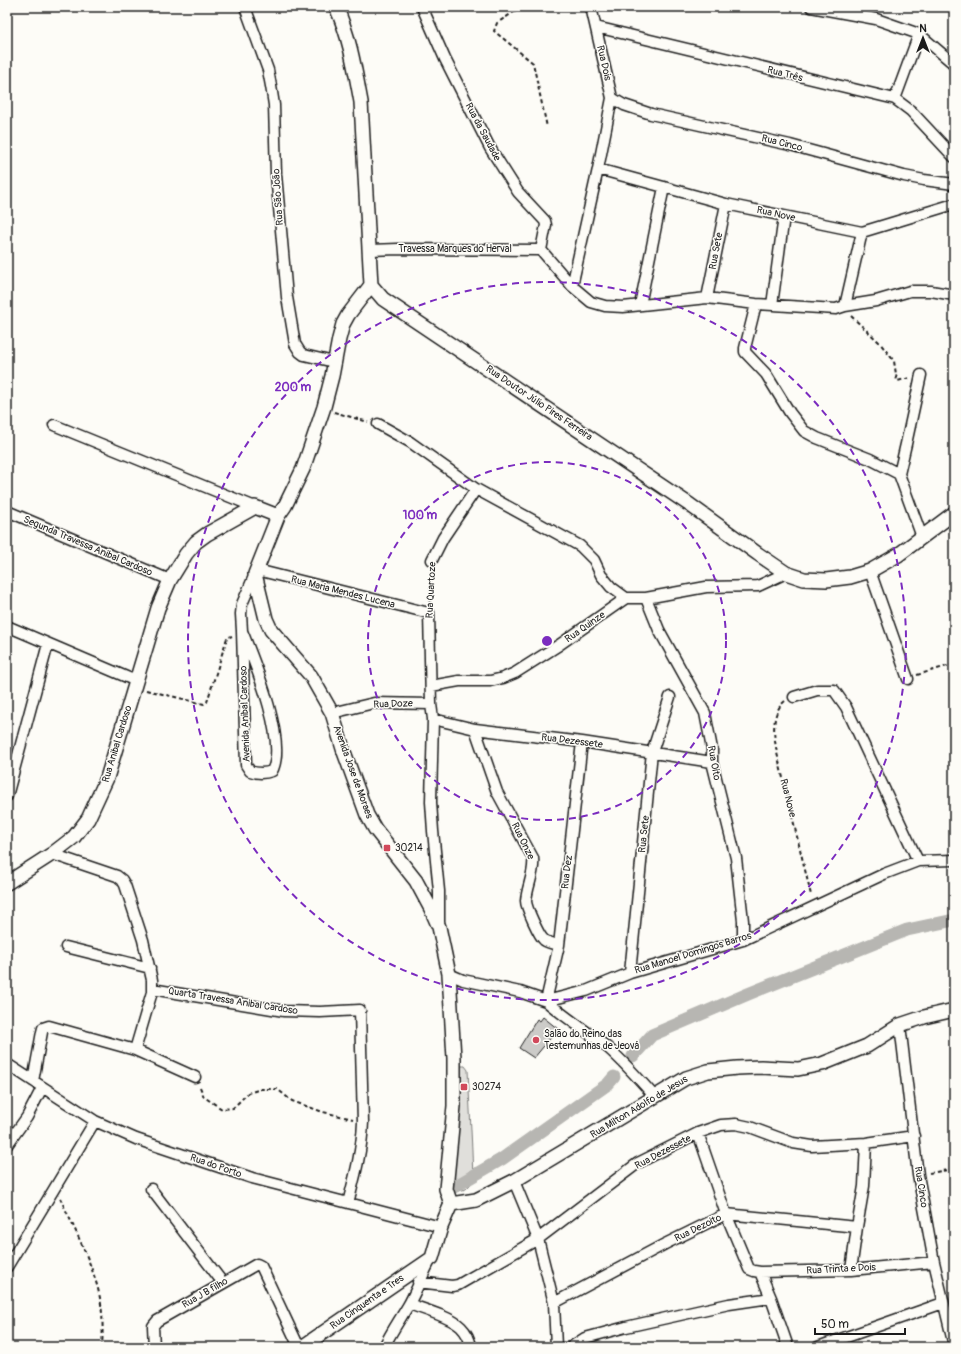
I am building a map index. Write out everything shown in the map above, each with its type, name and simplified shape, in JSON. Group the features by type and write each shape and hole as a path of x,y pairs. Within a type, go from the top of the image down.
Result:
{"street":[{"name":"Rua São João","path":"245,7 268,70 274,105 276,174 286,297 295,344 304,355 334,362"},
{"path":"256,572 278,516 285,506 303,470 324,407 343,324 371,284 361,102 342,14 336,7"},
{"name":"Rua da Saudade","path":"422,7 445,60 490,148 518,192 545,221 546,225 541,250"},
{"path":"591,7 596,27"},
{"path":"811,7 876,19 919,34 954,64"},
{"name":"Rua Dois","path":"596,27 612,98"},
{"name":"Rua Três","path":"596,27 895,99 911,112 954,156"},
{"path":"895,99 919,34"},
{"path":"572,286 612,98"},
{"name":"Rua Cinco","path":"612,98 651,114 790,145 904,176 954,184"},
{"name":"Rua Nove","path":"598,169 726,204 862,232 954,204"},
{"path":"640,305 664,187"},
{"name":"Rua Sete","path":"707,298 726,204"},
{"path":"772,305 784,216"},
{"path":"844,306 862,232"},
{"name":"Travessa Marques do Herval","path":"370,250 541,250"},
{"path":"541,250 572,286 591,302 605,306 623,307 707,298 756,304 836,309 910,292 931,292 954,295"},
{"name":"Rua Doutor Júlio Pires Ferreira","path":"371,284 383,299 690,505 786,573 804,579 826,580 850,577 870,571 898,555 954,513"},
{"path":"756,304 744,348 745,352 766,374 790,413 804,431 817,438 870,459 898,474"},
{"path":"921,375 898,474 922,537"},
{"path":"378,424 410,442 476,489 580,546 590,556 601,575 611,587 626,598 646,598 706,587 758,586 786,573"},
{"path":"54,425 278,516"},
{"name":"Rua Quartoze","path":"432,560 442,538 476,489"},
{"path":"170,580 186,554 196,542 255,507"},
{"name":"Segunda Travessa Anibal Cardoso","path":"7,511 170,580"},
{"path":"870,571 908,679"},
{"name":"Rua Maria Mendes Lucena","path":"256,572 429,613"},
{"name":"Avenida Anibal Cardoso","path":"242,631 266,693 276,744 274,766 272,771 266,774 258,774 250,771 246,765 241,614 242,604 256,572"},
{"name":"Avenida Jose de Moraes","path":"256,572 266,619 271,630 311,676 332,713 344,752 367,815 375,829 416,882 439,927 449,974 454,1058 454,1106 448,1154 446,1190 451,1204"},
{"name":"Rua Anibal Cardoso","path":"7,882 52,854 74,837 88,819 107,778 158,608 170,580"},
{"name":"Rua Quinze","path":"431,686 459,681 490,681 515,673 559,645 626,598"},
{"name":"Rua Oito","path":"646,598 659,630 705,713 712,748 712,762 736,858 743,921 743,940"},
{"name":"Rua Quartoze","path":"429,613 431,704 433,719 431,802 439,891 439,927"},
{"path":"7,626 136,681"},
{"path":"7,796 48,644"},
{"path":"794,696 816,690 834,690 838,694 846,707 918,861"},
{"name":"Rua Sete","path":"630,973 652,752 670,697"},
{"name":"Rua Doze","path":"332,713 374,704 431,704"},
{"name":"Rua Dezessete","path":"433,719 475,729 582,742 712,762"},
{"name":"Rua Onze","path":"475,729 498,792 533,858 533,869 527,897 527,907 542,937 549,943 559,945"},
{"name":"Rua Dez","path":"546,1001 559,945 582,742"},
{"path":"52,854 117,876 125,885 143,940 152,980 152,989 135,1050"},
{"name":"Rua Manoel Domingos Barros","path":"546,1001 586,991 630,973 743,940 884,874 918,861 954,860"},
{"path":"66,947 150,968"},
{"path":"449,974 463,980 520,992 546,1001 608,1048 633,1071 655,1097"},
{"name":"Quarta Travessa Anibal Cardoso","path":"152,989 284,1011 320,1012 360,1010 363,1138 348,1203"},
{"name":"Rua Milton Adolfo de Jesus","path":"451,1204 476,1200 514,1181 686,1078 708,1071 737,1068 761,1067 798,1069 822,1064 867,1046 900,1025 924,1017 954,1010"},
{"name":"Rua Cinco","path":"900,1025 918,1175 934,1262 954,1346"},
{"path":"32,1081 43,1028 49,1026 135,1050 195,1077"},
{"name":"Rua do Porto","path":"7,1064 95,1121 136,1139 252,1178 441,1227"},
{"path":"7,1146 27,1117 42,1088"},
{"path":"7,1266 56,1188 95,1121"},
{"name":"Rua Dezessete","path":"418,1282 452,1286 458,1284 538,1239 638,1163 698,1133 721,1125 736,1124 750,1127 802,1145 812,1146 866,1143 914,1136"},
{"path":"698,1133 726,1214"},
{"path":"851,1270 864,1186 866,1143"},
{"path":"514,1181 538,1239 554,1303 556,1347"},
{"path":"151,1189 223,1283"},
{"path":"384,1347 389,1336 409,1304 418,1282 432,1258 441,1227 451,1204"},
{"name":"Rua Dezoito","path":"554,1303 665,1244 726,1214 857,1227"},
{"name":"Rua Trinta e Dois","path":"726,1214 749,1269 754,1271 851,1270 934,1262"},
{"name":"Rua Cinquenta e Tres","path":"302,1347 432,1258"},
{"name":"Rua J B filho","path":"154,1347 153,1326 157,1321 256,1264 259,1264 299,1347"},
{"path":"760,1272 771,1298 788,1347"},
{"path":"572,1347 585,1338 626,1327 729,1304 771,1298"},
{"path":"818,1347 943,1303"},
{"path":"409,1304 453,1322 462,1328 471,1347"}],"path":[{"path":"519,7 520,8 497,23 494,31 533,63 547,127"},
{"path":"844,306 879,342 894,361 897,381 921,375"},
{"path":"324,407 335,413 378,424"},
{"name":"Rua Quartoze","path":"429,613 432,560"},
{"path":"136,681 142,689 204,704 207,702 227,638 242,631"},
{"path":"908,679 922,672 954,664"},
{"name":"Rua Nove","path":"794,696 783,702 779,708 774,723 773,735 814,906"},
{"path":"195,1077 204,1097 222,1110 233,1108 248,1093 261,1089 278,1089 292,1101 323,1112 363,1122"},
{"path":"918,1175 954,1169"},
{"path":"56,1188 77,1233 95,1278 100,1299 103,1334 102,1347"}],"shaded area":[{"path":"460,1066 465,1066 468,1070 473,1182 466,1189 459,1191 451,1186"}],"building":[{"name":"Salão do Reino das Testemunhas de Jeová","path":"543,1017 558,1029 534,1058 519,1048 537,1019 540,1021"}],"waterway":[{"path":"633,1056 652,1035 748,994 907,930 954,920"},
{"path":"454,1187 502,1159 608,1084 614,1077"}],"place":[{"name":"30214","path":"387,848"},
{"name":"Salão do Reino das Testemunhas de Jeová","path":"536,1040"},
{"name":"30274","path":"464,1087"}]}
